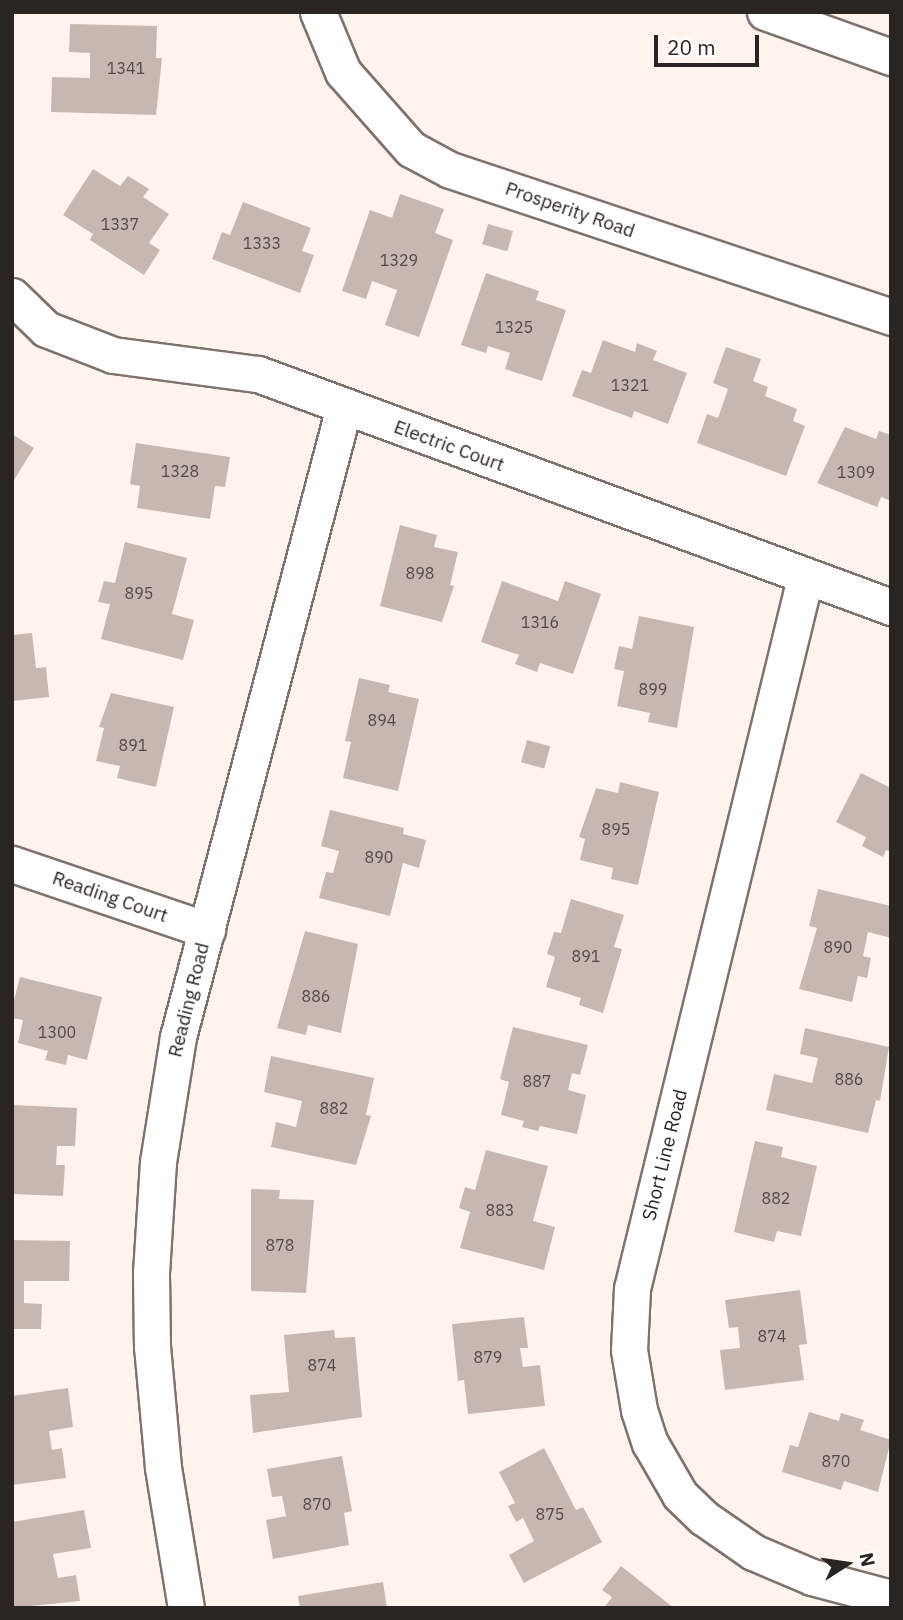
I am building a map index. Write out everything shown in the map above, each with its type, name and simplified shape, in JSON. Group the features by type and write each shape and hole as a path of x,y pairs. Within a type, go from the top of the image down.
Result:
{"street":[{"name":"Prosperity Road","path":"318,12 343,72 411,149 450,170 891,317"},
{"path":"765,12 891,57"},
{"name":"Electric Court","path":"12,296 46,329 113,355 258,374 805,578 891,607"},
{"name":"Reading Road","path":"186,1608 163,1467 150,1273 158,1162 178,1037 344,407"},
{"name":"Short Line Road","path":"805,578 632,1289 629,1350 639,1410 650,1443 680,1495 704,1518 753,1552 812,1577 891,1598"},
{"name":"Reading Court","path":"12,864 207,930"}],"building":[{"path":"70,24 157,26 156,58 162,58 156,115 51,112 52,77 90,78 90,53 69,52"},
{"path":"93,169 120,186 128,176 149,189 143,197 169,214 149,243 160,250 144,275 90,240 93,234 63,215"},
{"path":"400,194 444,209 435,233 453,240 419,337 385,325 397,290 372,281 366,299 342,291 370,210 392,218"},
{"path":"243,202 311,228 302,251 314,255 300,293 212,259 222,232 230,235"},
{"path":"488,224 513,231 507,251 482,244"},
{"path":"486,273 539,291 536,300 566,310 542,381 505,369 510,353 488,346 486,353 461,345"},
{"path":"603,340 635,352 637,343 657,351 653,360 687,373 668,424 634,411 632,418 572,396 582,370 591,373"},
{"path":"726,347 761,359 753,381 768,387 765,396 797,409 793,421 805,426 786,476 697,443 707,414 718,418 728,389 713,383"},
{"path":"845,427 876,439 879,431 891,435 891,501 881,497 877,507 817,483"},
{"path":"12,434 34,448 12,483"},
{"path":"136,443 230,457 225,487 215,486 210,519 137,508 140,486 130,484"},
{"path":"400,525 437,535 434,547 458,552 450,585 454,586 442,622 380,606"},
{"path":"125,542 187,558 172,614 194,620 183,660 101,639 110,604 98,602 104,581 115,583"},
{"path":"502,581 558,601 565,581 601,594 573,674 540,663 537,672 515,664 519,655 481,642"},
{"path":"639,616 694,627 677,728 648,722 650,713 617,706 624,671 614,669 619,646 632,649"},
{"path":"32,633 36,668 46,667 49,697 12,701 12,635"},
{"path":"359,678 390,685 388,692 419,699 398,791 343,778 351,742 345,741"},
{"path":"111,693 174,707 156,787 117,778 120,766 96,761 104,728 99,727"},
{"path":"527,740 550,746 544,768 521,762"},
{"path":"861,773 891,788 891,852 886,850 883,857 862,846 866,837 836,822"},
{"path":"620,782 659,792 638,885 611,879 613,868 580,860 585,839 579,837 596,788 618,793"},
{"path":"330,810 404,828 403,834 426,840 419,868 403,863 390,916 319,898 326,872 333,873 339,851 321,846"},
{"path":"818,889 891,906 891,938 868,932 863,956 871,958 867,978 858,976 852,1002 799,989 817,928 809,926"},
{"path":"571,899 624,915 614,947 622,949 603,1013 579,1005 581,998 546,987 555,957 547,954 554,932 561,933"},
{"path":"305,931 358,944 341,1033 308,1025 306,1035 277,1028"},
{"path":"20,977 102,997 87,1060 68,1055 66,1065 45,1060 48,1051 18,1043 23,1020 12,1018 12,1008"},
{"path":"513,1027 588,1045 580,1075 572,1073 568,1090 586,1095 577,1134 540,1126 538,1131 522,1127 524,1121 501,1115 509,1082 500,1079"},
{"path":"805,1028 889,1047 880,1101 876,1100 868,1133 766,1110 774,1074 812,1083 818,1058 800,1054"},
{"path":"271,1056 374,1078 366,1115 371,1116 356,1165 271,1147 276,1122 296,1127 302,1101 264,1092"},
{"path":"12,1105 77,1108 75,1146 57,1146 56,1165 65,1165 63,1196 12,1194"},
{"path":"755,1141 783,1147 781,1157 817,1166 801,1236 777,1231 774,1242 734,1232"},
{"path":"486,1150 548,1166 533,1221 555,1227 544,1270 460,1248 470,1212 459,1208 465,1187 475,1190"},
{"path":"251,1189 280,1190 279,1199 314,1200 306,1293 251,1291"},
{"path":"12,1240 70,1241 69,1281 24,1281 24,1303 42,1304 41,1329 12,1329"},
{"path":"800,1290 807,1344 799,1345 804,1380 725,1390 720,1350 740,1348 738,1327 729,1328 725,1300"},
{"path":"524,1317 528,1348 520,1348 523,1367 540,1365 545,1406 468,1414 464,1380 458,1381 452,1324"},
{"path":"334,1330 335,1338 355,1337 362,1417 253,1433 250,1395 289,1392 284,1335"},
{"path":"68,1388 73,1427 49,1431 52,1450 62,1448 66,1478 12,1485 12,1396"},
{"path":"809,1412 839,1421 841,1413 864,1420 860,1430 891,1440 878,1492 844,1481 841,1490 782,1472 790,1445 798,1447"},
{"path":"544,1448 576,1510 583,1507 602,1542 524,1583 509,1555 534,1541 523,1518 516,1522 508,1506 515,1503 499,1472"},
{"path":"342,1456 352,1511 344,1513 349,1545 273,1559 266,1520 286,1516 282,1496 272,1497 267,1469"},
{"path":"84,1510 91,1548 53,1554 58,1578 76,1575 80,1601 12,1608 12,1522"},
{"path":"621,1566 674,1608 604,1608 612,1597 602,1590"},
{"path":"383,1582 387,1608 300,1608 298,1596"}]}
